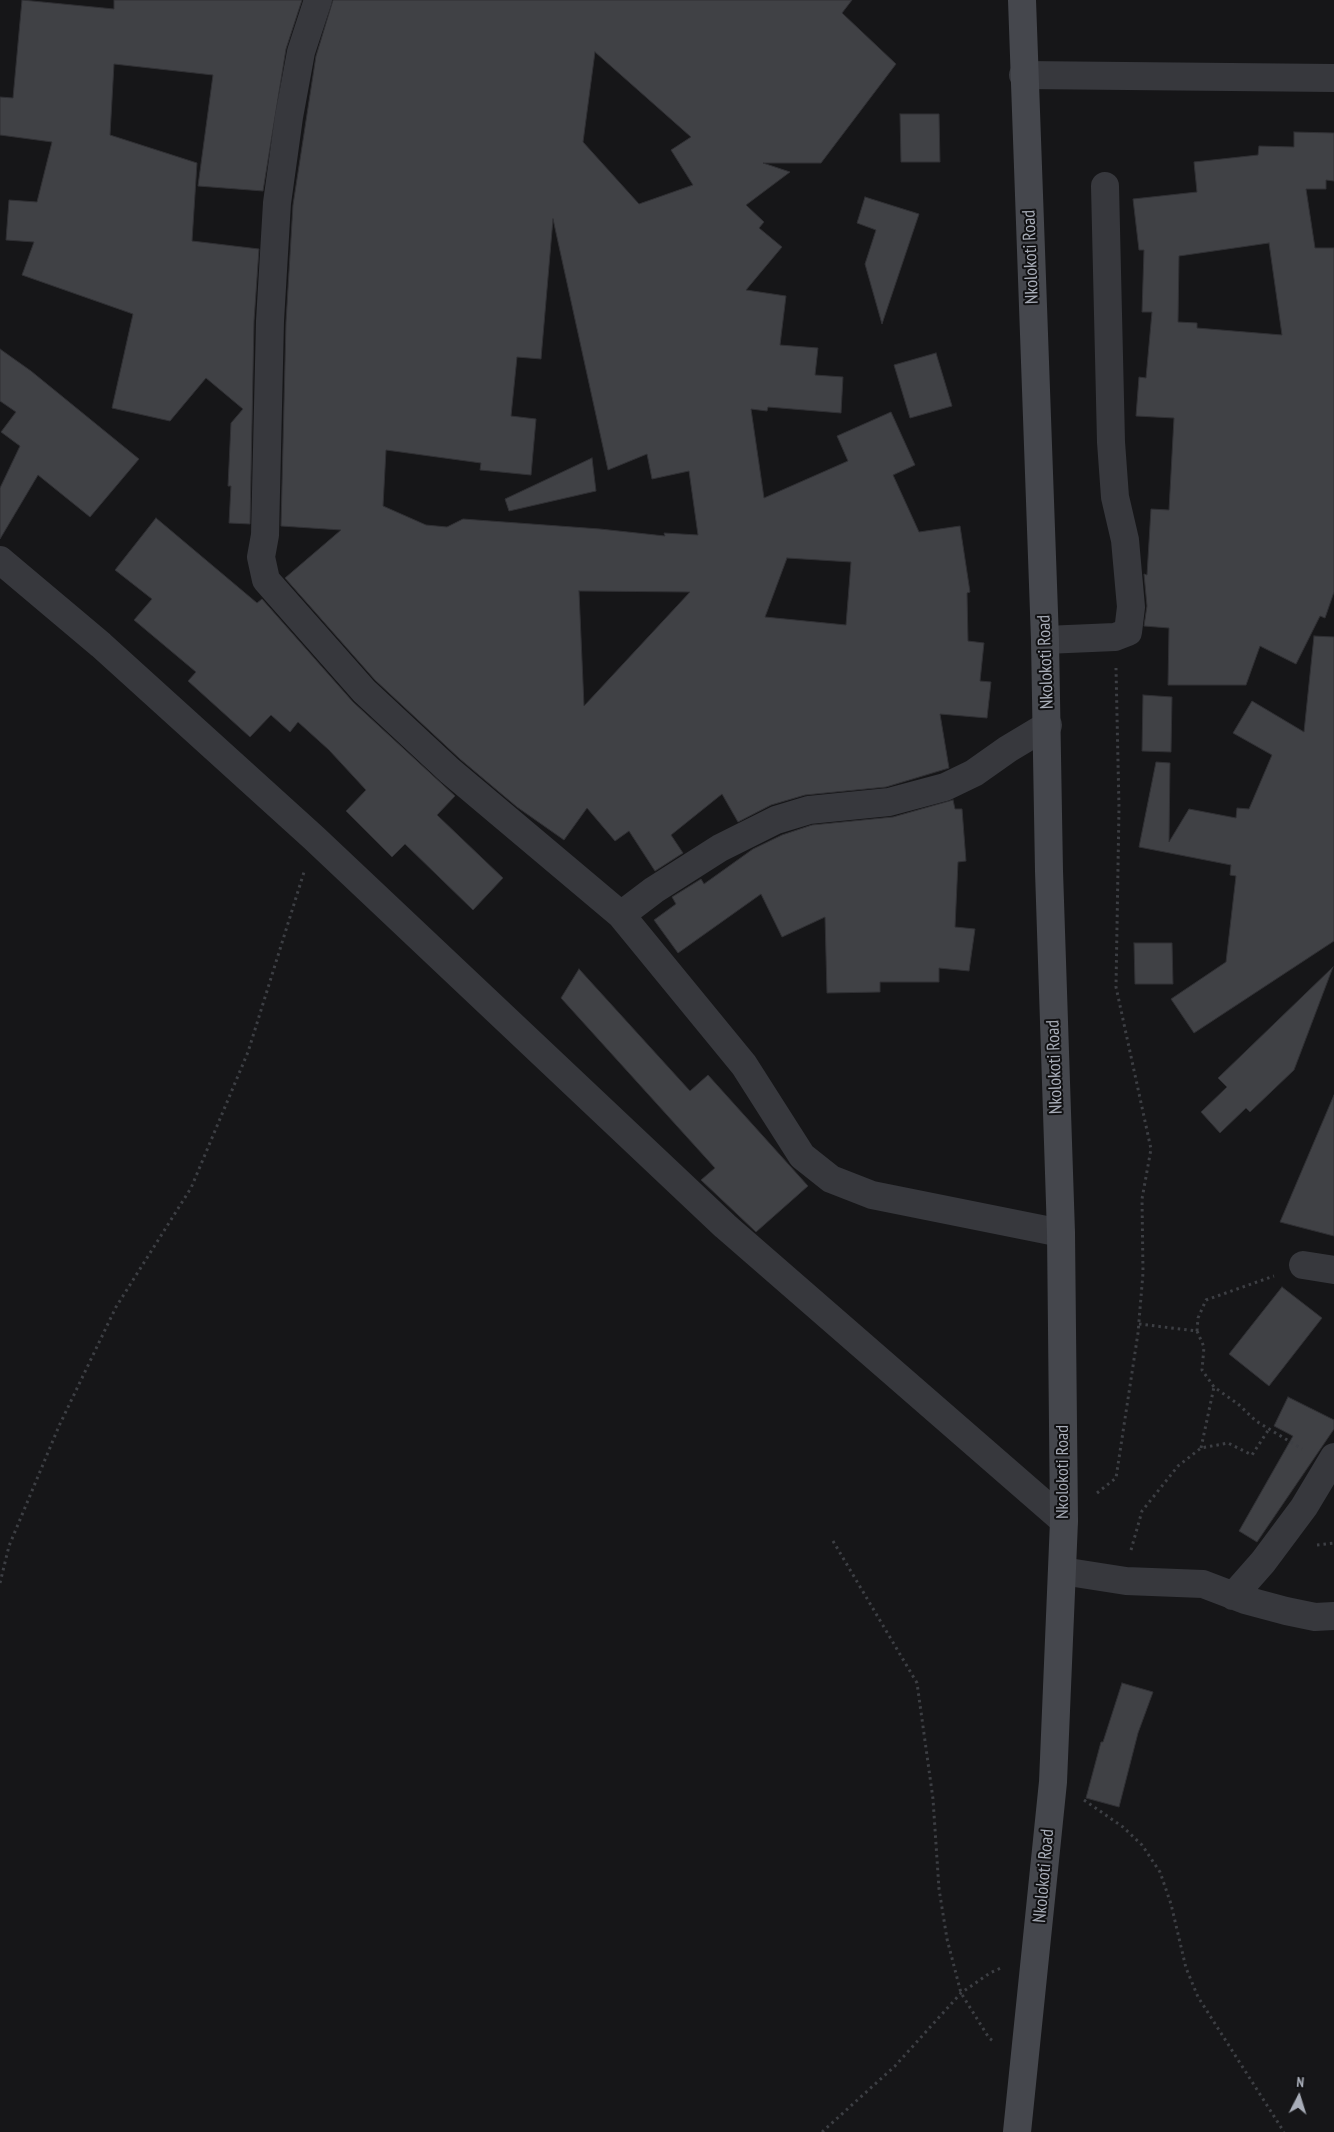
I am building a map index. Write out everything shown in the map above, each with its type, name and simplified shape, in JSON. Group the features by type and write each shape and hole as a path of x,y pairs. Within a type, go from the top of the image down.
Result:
{"main road":[{"name":"Nkolokoti Road","path":"1017,2132 1037,1954 1053,1782 1064,1521 1061,1233 1049,871 1048,725 1023,74 1022,0"}],"street":[{"path":"318,0 301,52 289,117 277,203 270,321 265,536 261,556 266,580 364,691 450,770 620,915 744,1065 802,1156 831,1179 872,1195 1061,1233"},
{"path":"1023,74 1334,78"},
{"path":"1045,640 1115,637 1128,632 1131,606 1125,540 1115,497 1111,442 1105,186"},
{"path":"0,560 101,644 314,838 725,1226 1064,1521"},
{"path":"620,915 654,890 720,848 776,820 809,810 889,802 945,787 974,773 1008,749 1048,725"},
{"path":"1303,1264 1326,1266 1334,1270"},
{"path":"1233,1596 1263,1562 1304,1507 1332,1460"},
{"path":"1062,1572 1126,1581 1204,1584 1233,1596 1315,1617 1334,1616"}],"path":[{"path":"1064,1521 1116,1478 1139,1324 1143,1272 1142,1199 1151,1149 1116,987 1119,808 1115,637"},
{"path":"0,1583 9,1546 60,1426 116,1307 191,1188 248,1052 314,838"},
{"path":"1303,1264 1206,1300 1198,1318 1197,1331 1204,1347 1202,1370 1214,1387 1269,1429 1332,1460"},
{"path":"1139,1324 1197,1331"},
{"path":"1201,1448 1214,1387"},
{"path":"1126,1581 1142,1511 1178,1466 1201,1448 1228,1443 1252,1455 1269,1429"},
{"path":"833,1541 917,1683 932,1799 939,1889 947,1939 961,1993 989,2038 1025,2062"},
{"path":"1053,1782 1103,1812 1142,1845 1160,1872 1171,1904 1186,1968 1198,1997 1284,2132"},
{"path":"822,2132 895,2066 961,1993 990,1973 1037,1954"}],"building":[{"path":"22,0 114,9 114,0 302,0 286,49 263,191 198,186 213,75 114,64 110,135 197,163 192,241 259,249 254,321 250,524 229,523 231,486 228,486 231,423 243,409 206,378 170,421 112,408 133,314 22,275 34,242 6,240 9,200 37,202 52,142 0,135 0,97 13,98"},
{"path":"333,0 852,0 842,13 896,64 821,163 763,163 790,172 746,205 764,222 759,228 782,247 746,290 786,296 780,345 818,348 815,375 843,377 841,413 768,407 767,411 751,409 764,498 848,461 837,436 891,412 915,465 893,475 919,532 960,526 970,592 967,593 968,641 984,643 980,681 991,682 987,718 940,714 949,768 886,787 805,795 771,805 738,822 722,794 671,835 683,853 655,871 629,831 615,841 587,808 564,840 517,807 460,759 375,680 285,578 341,530 281,526 286,322 293,205 316,56","holes":["595,52 691,137 671,150 693,185 639,204 583,142","553,219 608,470 647,454 652,479 689,471 698,535 664,533 665,536 600,529 463,519 447,527 426,525 383,506 386,450 481,463 480,470 531,475 536,419 511,416 517,357 541,359","787,558 851,562 846,625 765,617","579,591 690,592 584,706"]},
{"path":"900,114 939,114 940,162 901,162"},
{"path":"1294,132 1334,133 1334,181 1326,180 1326,189 1306,189 1315,248 1334,248 1334,592 1325,618 1320,616 1296,664 1260,646 1246,685 1168,685 1169,628 1144,626 1147,606 1144,574 1147,575 1151,509 1169,510 1174,418 1136,416 1139,377 1146,378 1152,312 1142,312 1144,250 1139,250 1133,199 1197,192 1194,162 1258,155 1259,146 1294,147","holes":["1269,243 1282,335 1197,328 1197,323 1178,322 1179,256"]},
{"path":"865,197 919,214 882,324 865,264 876,230 857,223"},
{"path":"0,349 31,371 139,459 90,517 38,475 0,539 0,488 20,446 1,432 16,412 0,401"},
{"path":"936,353 952,406 910,418 894,365"},
{"path":"592,458 596,491 509,511 505,499"},
{"path":"156,518 257,603 262,599 353,702 455,796 437,815 503,878 473,910 405,844 392,857 346,811 366,790 329,750 298,722 290,732 271,715 250,737 188,681 196,672 134,620 152,599 115,570"},
{"path":"1314,636 1334,637 1334,941 1194,1033 1171,999 1226,962 1236,876 1230,875 1231,865 1139,847 1156,762 1170,763 1169,842 1189,809 1236,818 1237,808 1249,809 1272,755 1233,733 1252,701 1304,732"},
{"path":"1143,695 1172,697 1171,752 1142,751"},
{"path":"953,800 955,809 962,809 966,861 958,862 955,927 975,929 969,971 939,968 939,982 880,982 880,992 827,993 825,917 782,937 761,894 678,953 654,920 676,904 672,897 701,879 704,884 753,849 782,835 812,825 893,817"},
{"path":"1134,943 1172,943 1173,984 1135,984"},
{"path":"1333,967 1294,1070 1250,1112 1246,1108 1220,1133 1201,1112 1227,1087 1218,1078"},
{"path":"579,969 690,1091 708,1075 808,1186 756,1232 701,1180 715,1168 561,998"},
{"path":"1334,1095 1334,1236 1280,1222"},
{"path":"1282,1287 1322,1318 1269,1386 1229,1354"},
{"path":"1288,1397 1334,1420 1334,1429 1257,1542 1239,1531 1293,1436 1274,1426"},
{"path":"1122,1683 1153,1692 1138,1733 1119,1807 1086,1798 1101,1742 1103,1742"}]}
